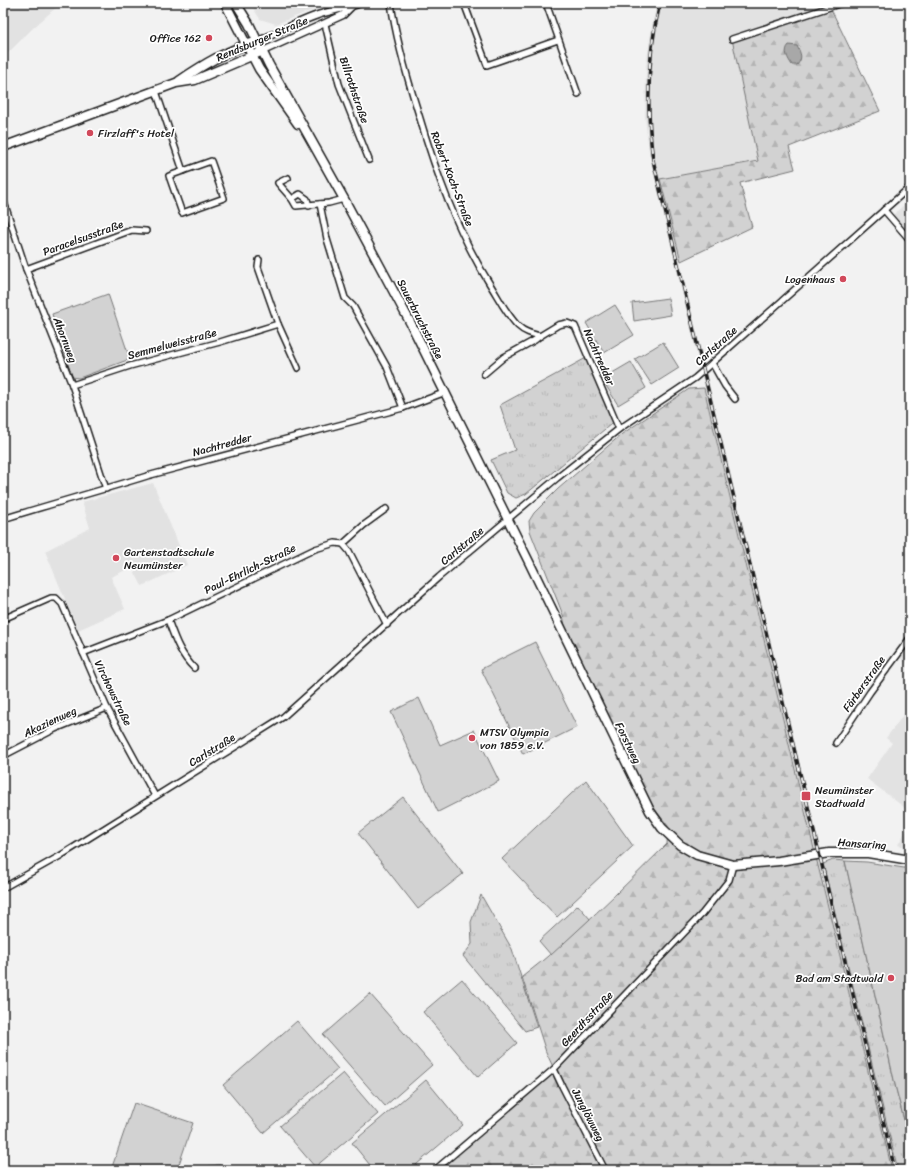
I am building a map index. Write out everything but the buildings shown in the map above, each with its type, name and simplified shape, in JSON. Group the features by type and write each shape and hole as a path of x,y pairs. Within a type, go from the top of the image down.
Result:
{"main road":[{"name":"Sauerbruchstraße","path":"225,3 252,56 268,83 296,122 306,132"},
{"name":"Sauerbruchstraße","path":"236,3 300,117 306,132 411,324 446,392 508,520"},
{"name":"Rendsburger Straße","path":"3,147 176,83 233,49 258,41"},
{"name":"Rendsburger Straße","path":"176,83 195,80 263,52"},
{"name":"Forstweg","path":"508,520 650,811 662,828 680,844 697,855 733,864 761,863 812,856"},
{"name":"Hansaring","path":"812,856 829,853 868,853 910,860"}],"street":[{"name":"Rendsburger Straße","path":"258,41 315,16 360,3"},
{"name":"Robert-Koch-Straße","path":"391,3 414,103 442,187 466,241 482,272 518,327 528,333 540,336"},
{"path":"464,3 487,65 558,40"},
{"path":"546,3 578,94"},
{"path":"732,39 842,3"},
{"name":"Rendsburger Straße","path":"263,52 343,15 352,6"},
{"name":"Billrothstraße","path":"324,24 340,84 369,160"},
{"path":"156,91 183,171"},
{"path":"211,161 224,198 182,213 169,176 183,171 211,161"},
{"path":"288,178 278,183 296,206 309,206 344,199"},
{"name":"Carlstraße","path":"3,888 60,856 284,717 439,578 557,478 620,428 695,378 910,187"},
{"path":"292,199 300,194 307,199 309,206"},
{"name":"Ahornweg","path":"3,199 26,269 72,386 106,489"},
{"path":"320,204 327,239 345,298 353,306 387,367 403,408"},
{"path":"884,210 910,240"},
{"name":"Paracelsusstraße","path":"26,269 132,230 146,231"},
{"path":"259,260 258,267 278,324 298,368"},
{"name":"Nachtredder","path":"484,374 504,357 558,325 568,323 575,326 620,428"},
{"name":"Semmelweisstraße","path":"72,386 130,366 220,342 278,324"},
{"path":"712,363 725,386 735,399"},
{"name":"Nachtredder","path":"3,519 147,476 403,408 446,392"},
{"path":"386,509 343,544 352,555 387,625"},
{"name":"Paul-Ehrlich-Straße","path":"83,653 168,620 315,549 335,543 343,544"},
{"name":"Virchowstraße","path":"3,619 51,598 56,598 62,604 106,708 155,796"},
{"path":"168,620 180,652 194,668"},
{"name":"Färberstraße","path":"836,743 870,692 910,638"},
{"name":"Akazienweg","path":"3,756 55,729 106,708"},
{"name":"Geerdtsstraße","path":"435,1170 554,1069 702,914 729,880 733,864"},
{"name":"Junglöwweg","path":"554,1069 605,1170"}],"shaded area":[{"path":"3,3 61,3 3,58"},
{"path":"250,3 334,3 276,24 260,19"},
{"path":"657,3 829,3 830,7 732,39 758,161 660,179 898,1170 892,1170 814,849 649,152 645,117 646,66"},
{"path":"789,45 797,46 800,51 801,58 797,65 792,65 788,58 786,50"},
{"path":"910,199 910,234 893,215"},
{"name":"Gartenstadtschule Neumünster","path":"153,483 187,565 142,586 132,567 111,577 125,609 78,630 45,551 90,528 82,502"},
{"path":"910,645 910,665 900,658"},
{"path":"910,706 910,814 909,811 867,779 892,743 886,738"},
{"path":"910,823 910,848 898,845"}],"green space":[{"path":"830,7 880,111 789,147 795,169 740,183 752,227 681,261 660,179 758,161 732,39"},
{"path":"108,294 130,359 79,378 72,377 52,314"},
{"path":"668,298 671,315 634,321 632,303"},
{"path":"615,305 634,335 604,353 586,323"},
{"path":"663,342 679,368 652,385 635,359"},
{"path":"588,357 616,420 526,494 516,498 507,493 491,460 515,450 500,405"},
{"path":"631,362 646,388 618,405 602,379"},
{"path":"704,388 892,1170 435,1170 554,1069 546,1052 522,977 560,946 667,844 668,826 650,803 565,626 563,615 530,531 529,521 534,513 558,489 622,434 689,389"},
{"path":"535,642 577,727 523,754 481,669"},
{"path":"419,698 440,745 474,730 499,781 438,812 391,712"},
{"path":"586,780 633,846 557,917 502,859"},
{"path":"403,797 463,874 418,909 358,833"},
{"path":"833,860 845,861 896,1089 910,1143 910,1170 898,1170 823,864"},
{"name":"Bad am Stadtwald","path":"845,861 867,862 910,869 910,1143 896,1089"},
{"path":"481,895 512,949 537,1027 525,1031 463,956 472,944 471,922"},
{"path":"578,905 590,919 551,955 539,941"},
{"path":"462,979 517,1043 478,1077 423,1012"},
{"path":"370,994 432,1065 385,1106 323,1035"},
{"path":"297,1021 338,1069 263,1133 223,1085"},
{"path":"343,1073 378,1114 315,1167 280,1126"},
{"path":"426,1080 463,1125 410,1170 374,1170 352,1143"},
{"path":"134,1103 193,1123 177,1170 111,1170"},
{"path":"219,1165 233,1170 198,1170 210,1166"}],"railway":[{"path":"660,3 652,42 649,82 649,121 653,160 895,1170"}],"place":[{"name":"Office 162","path":"209,38"},
{"name":"Firzlaff's Hotel","path":"90,133"},
{"name":"Logenhaus","path":"843,279"},
{"name":"Gartenstadtschule Neumünster","path":"116,558"},
{"name":"MTSV Olympia von 1859 e.V.","path":"472,738"},
{"name":"Neumünster Stadtwald","path":"806,796"},
{"name":"Bad am Stadtwald","path":"891,978"}]}
